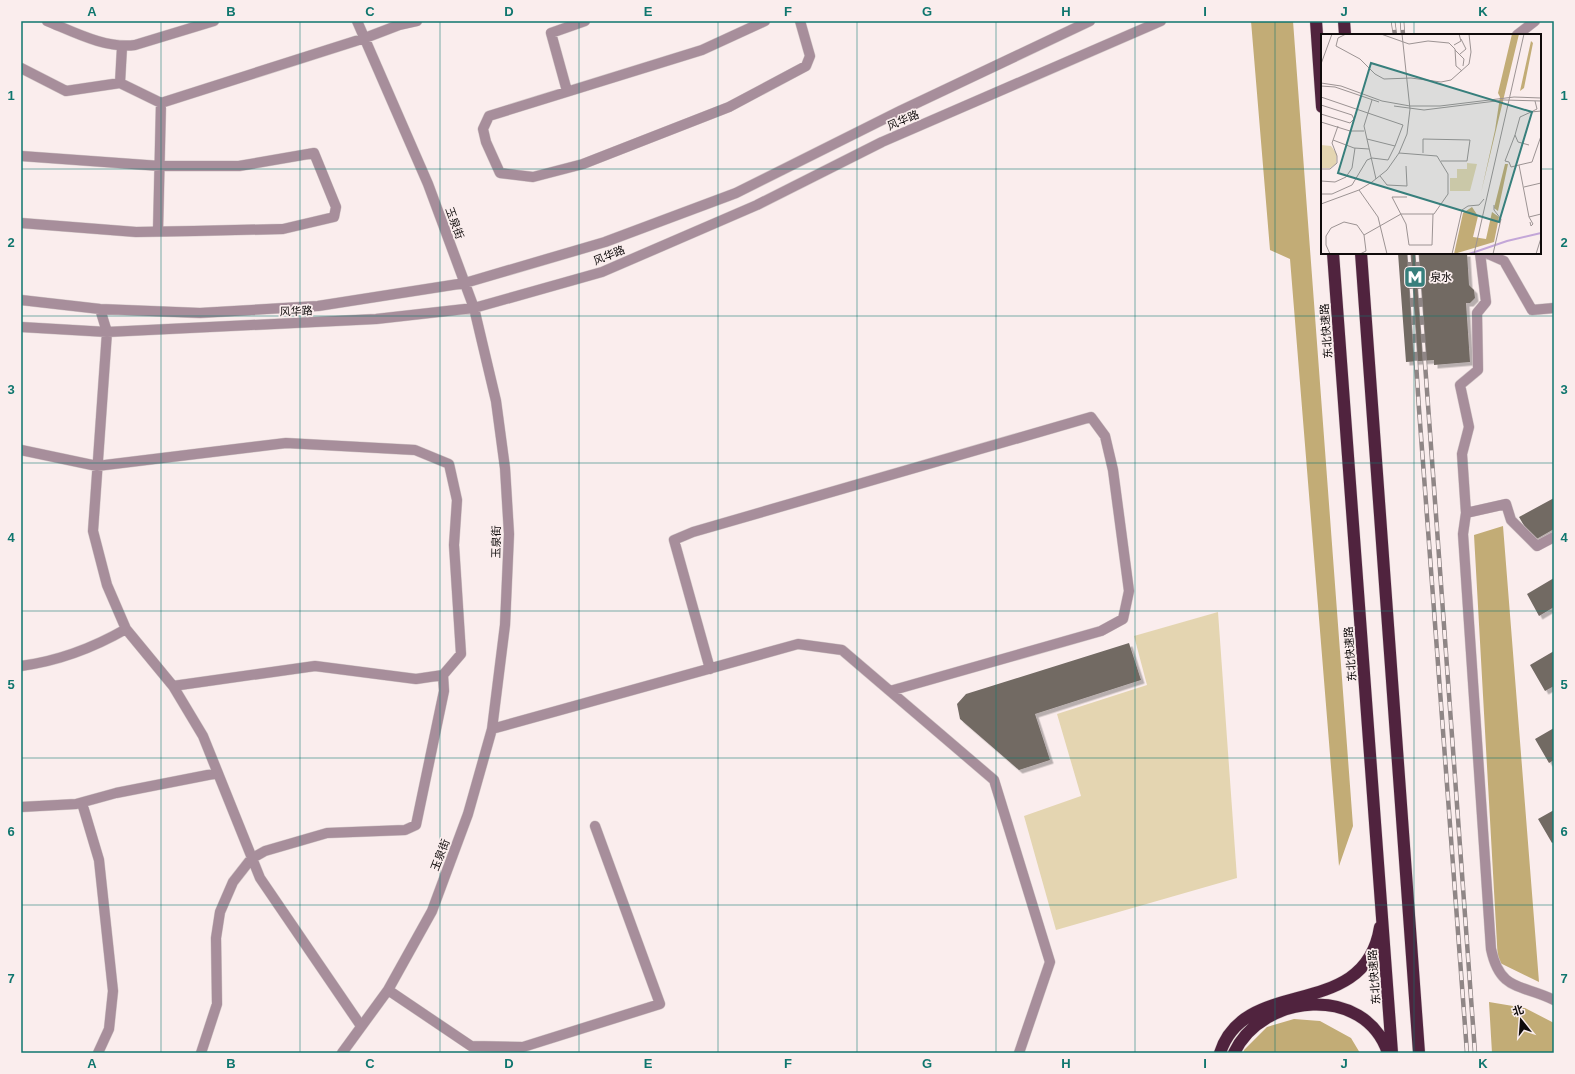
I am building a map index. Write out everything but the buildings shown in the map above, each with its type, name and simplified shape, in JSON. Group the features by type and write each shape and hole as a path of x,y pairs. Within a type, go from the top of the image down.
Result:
{"highway":[{"path":"1316,21 1321,93"},
{"path":"1344,21 1345,34"},
{"name":"东北快速路","path":"1333,254 1392,1053"},
{"path":"1361,254 1419,1053"},
{"path":"1220,1053 1228,1035 1239,1023 1253,1013 1286,1000 1310,996 1328,990 1342,983 1355,973 1366,961 1374,947 1378,934 1381,908"},
{"path":"1234,1053 1238,1045 1249,1031 1261,1021 1277,1013 1312,1004 1329,1004 1344,1008 1358,1015 1379,1034 1388,1053"}],"street":[{"path":"47,21 84,36 122,47 135,45 214,21"},
{"name":"玉泉街","path":"342,1053 388,990 432,911 468,814 492,729 505,626 509,534 505,468 496,401 474,308 428,184 357,21"},
{"path":"21,68 66,91 120,83 161,103 365,38 399,24 417,21"},
{"path":"567,91 551,33 586,21"},
{"path":"765,21 702,50 489,116 483,129 486,142 500,172 533,177 583,164 729,107 806,66 810,56 800,21"},
{"path":"21,300 100,309 200,313 318,306 464,283 605,242 736,193 900,111 1090,21"},
{"name":"风华路","path":"21,327 107,332 376,319 474,308 602,272 757,205 882,142 1161,21"},
{"path":"1518,34 1535,21"},
{"path":"120,83 122,47"},
{"path":"158,231 161,103"},
{"path":"21,156 160,166 240,166 314,153 336,207 334,217 283,229 136,232 21,223"},
{"path":"1480,254 1486,302 1477,313 1478,370 1460,385 1469,427 1462,454 1466,513 1463,534 1490,934 1493,959 1503,977 1522,989 1542,994 1554,1000"},
{"path":"1488,254 1504,261 1532,310 1554,308"},
{"path":"100,309 107,332 96,466 93,531 107,585 126,629 173,686 203,736 251,859 260,878 361,1026"},
{"path":"710,669 674,540 693,532 1091,417 1105,436 1113,470 1129,591 1123,619 1100,631 890,691"},
{"path":"21,450 96,466 286,443 415,450 449,464 457,500 454,545 461,654 443,675 416,678 315,666 173,686"},
{"path":"1466,513 1506,504 1511,520 1537,546 1554,537"},
{"path":"21,666 44,663 99,644 126,629"},
{"path":"492,729 798,644 842,650 994,780 1050,962 1019,1053"},
{"path":"201,1053 217,1004 216,938 220,912 233,882 251,859 265,851 327,833 405,830 416,825 444,690 443,675"},
{"path":"21,807 82,803 116,793 218,773"},
{"path":"82,803 99,860 113,991 109,1029 98,1053"},
{"path":"388,990 471,1046 523,1047 660,1004 595,826"}],"shaded area":[{"path":"1251,21 1293,21 1353,826 1339,866 1290,259 1270,250"},
{"path":"1503,526 1539,982 1498,962 1474,535"},
{"path":"1218,612 1237,878 1056,930 1024,816 1081,796 1057,714 1147,685 1134,636"},
{"path":"1489,1002 1525,1008 1554,1023 1554,1053 1492,1053"},
{"path":"1294,1019 1320,1021 1351,1038 1360,1053 1243,1053 1244,1050 1267,1027"}],"railway":[{"path":"1393,21 1395,34"},
{"path":"1402,21 1403,34"},
{"path":"1409,254 1419,409 1467,1053"},
{"path":"1417,254 1475,1053"}],"place":[{"name":"泉水","path":"1415,277"}]}
